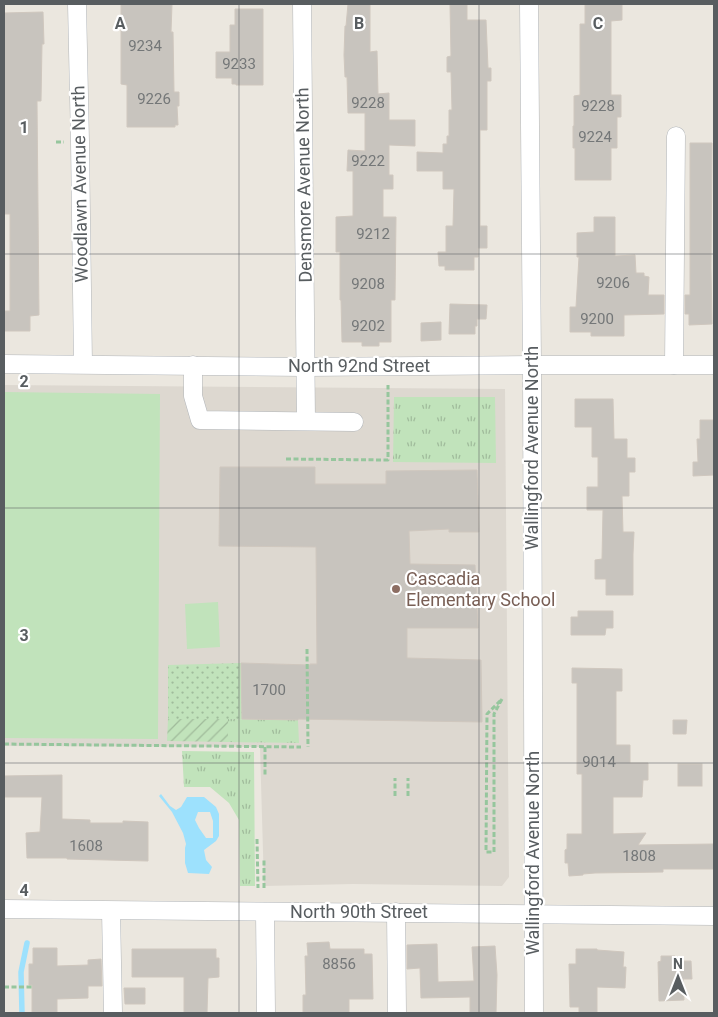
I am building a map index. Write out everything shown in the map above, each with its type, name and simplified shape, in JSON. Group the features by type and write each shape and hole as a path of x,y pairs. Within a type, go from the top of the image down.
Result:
{"street":[{"name":"Woodlawn Avenue North","path":"77,4 83,364"},
{"name":"Densmore Avenue North","path":"298,421 305,367 302,4"},
{"name":"Wallingford Avenue North","path":"529,4 534,1013"},
{"path":"674,365 676,136"},
{"name":"North 92nd Street","path":"4,364 305,367 714,365"},
{"path":"193,365 193,396 200,420 354,422"},
{"name":"North 90th Street","path":"4,910 714,916"},
{"path":"111,911 113,1013"},
{"path":"265,912 266,1013"},
{"path":"396,912 397,1013"}],"path":[{"path":"286,459 388,460 388,385"},
{"path":"307,649 308,747"},
{"path":"502,699 494,714 494,852 486,852 487,714 502,699"},
{"path":"4,744 301,747"},
{"path":"265,747 265,776"},
{"path":"395,796 396,778"},
{"path":"408,778 408,796"},
{"path":"257,839 258,888"},
{"path":"264,860 264,888"},
{"path":"4,987 32,987"}],"shaded area":[{"path":"4,385 505,389 509,877 502,886 353,884 264,886 260,747 4,746"}],"green space":[{"path":"4,392 160,394 158,739 4,738"},
{"path":"394,397 495,397 496,463 393,462"},
{"path":"218,602 220,647 187,649 185,604"},
{"path":"241,663 242,719 168,719 168,665"},
{"path":"168,719 228,719 228,742 167,741"},
{"path":"228,719 298,720 299,743 228,742"},
{"path":"182,751 254,752 255,886 240,886 239,820 229,803 210,787 184,787"}],"water":[{"path":"161,794 170,806 176,810 181,807 187,797 204,797 216,807 219,814 219,836 216,841 204,850 206,860 212,867 209,874 188,873 185,863 186,844 183,833 172,812 159,796","holes":["198,812 210,812 213,821 213,838 206,838 195,820"]}],"building":[{"path":"121,4 172,4 171,32 173,32 174,92 179,92 179,106 177,106 178,125 175,125 175,127 127,127 127,85 121,84"},
{"path":"348,4 370,4 370,52 377,51 378,94 389,93 389,120 415,120 415,146 389,145 389,175 393,175 393,189 383,189 383,217 396,217 395,300 391,300 391,342 379,342 379,346 362,346 362,342 342,342 340,252 336,252 336,217 353,216 353,171 347,171 348,150 365,151 365,113 348,113 344,55"},
{"path":"450,4 467,4 467,20 486,20 488,68 491,68 491,81 487,81 487,130 480,130 480,226 487,226 487,248 478,248 478,257 474,257 474,270 445,270 445,266 439,266 438,252 446,252 446,226 453,226 454,189 443,189 443,171 417,171 417,152 443,153 443,144 447,144 447,136 449,136 449,110 452,110 451,72 447,72 447,57 451,56"},
{"path":"585,4 622,4 622,20 611,21 611,95 621,95 621,117 617,117 617,148 611,148 611,180 575,180 575,148 573,148 574,96 580,95 580,24 585,24"},
{"path":"235,9 263,9 263,85 236,85 232,84 232,78 216,78 216,52 230,52 230,25 235,25"},
{"path":"43,12 44,44 42,44 41,101 37,101 39,315 30,316 30,331 4,331 4,311 10,311 10,214 4,214 4,13"},
{"path":"690,143 712,143 712,324 689,325 689,314 685,314 685,295 690,295"},
{"path":"594,217 615,217 615,256 635,255 636,273 644,273 644,276 649,277 648,295 664,295 664,314 624,315 624,336 591,336 591,332 570,332 570,307 576,307 579,257 577,257 577,233 594,232"},
{"path":"450,304 487,305 486,319 477,319 475,334 449,334"},
{"path":"441,322 441,340 421,341 421,323"},
{"path":"575,399 613,399 614,439 627,439 627,458 635,458 635,472 629,472 629,496 622,496 623,532 634,532 633,595 606,595 606,579 595,579 595,560 602,559 603,510 587,510 587,487 598,487 598,457 592,457 592,427 575,427"},
{"path":"700,420 714,420 714,475 693,476 693,462 698,462 697,439 700,439"},
{"name":"Cascadia Elementary School","path":"220,467 315,467 315,484 386,484 386,471 477,470 479,532 449,532 449,529 409,531 410,564 475,565 478,628 407,628 407,658 481,660 482,722 242,719 241,663 317,664 316,547 219,546"},
{"path":"578,611 613,611 613,628 606,628 605,635 571,635 571,617 578,617"},
{"path":"572,668 622,669 622,691 616,691 616,745 630,745 630,763 648,763 648,780 643,780 642,797 613,797 613,834 646,833 638,845 714,844 714,869 663,869 663,872 595,873 569,876 568,863 565,863 567,834 582,834 582,774 577,774 577,683 572,683"},
{"path":"673,720 687,720 686,734 673,734"},
{"path":"678,764 702,764 702,786 678,786"},
{"path":"62,775 62,819 90,820 90,823 148,822 148,861 27,858 26,833 40,832 42,797 4,797 4,776"},
{"path":"329,942 330,949 364,949 364,954 372,954 373,999 349,999 349,1013 303,1013 303,995 306,995 305,956 308,956 307,943"},
{"path":"437,944 438,982 474,981 472,947 495,946 497,975 496,1013 470,1013 470,997 421,998 420,968 407,969 407,945"},
{"path":"33,948 57,948 57,966 88,965 88,960 101,959 102,986 88,986 88,998 57,999 57,1013 32,1013 32,985 29,985 29,964 33,964"},
{"path":"132,949 216,949 216,958 219,958 219,977 208,978 207,1013 184,1013 184,977 132,977"},
{"path":"576,949 624,952 623,967 626,967 625,988 597,987 597,1013 579,1013 579,1007 570,1007 569,964 576,964"},
{"path":"661,956 675,956 675,961 691,961 692,979 683,979 684,1000 659,1001 658,962 661,961"},
{"path":"124,988 145,988 145,1004 125,1004"}],"waterway":[{"path":"22,1013 21,972 27,943"}],"place":[{"name":"Cascadia Elementary School","path":"396,589"}]}
